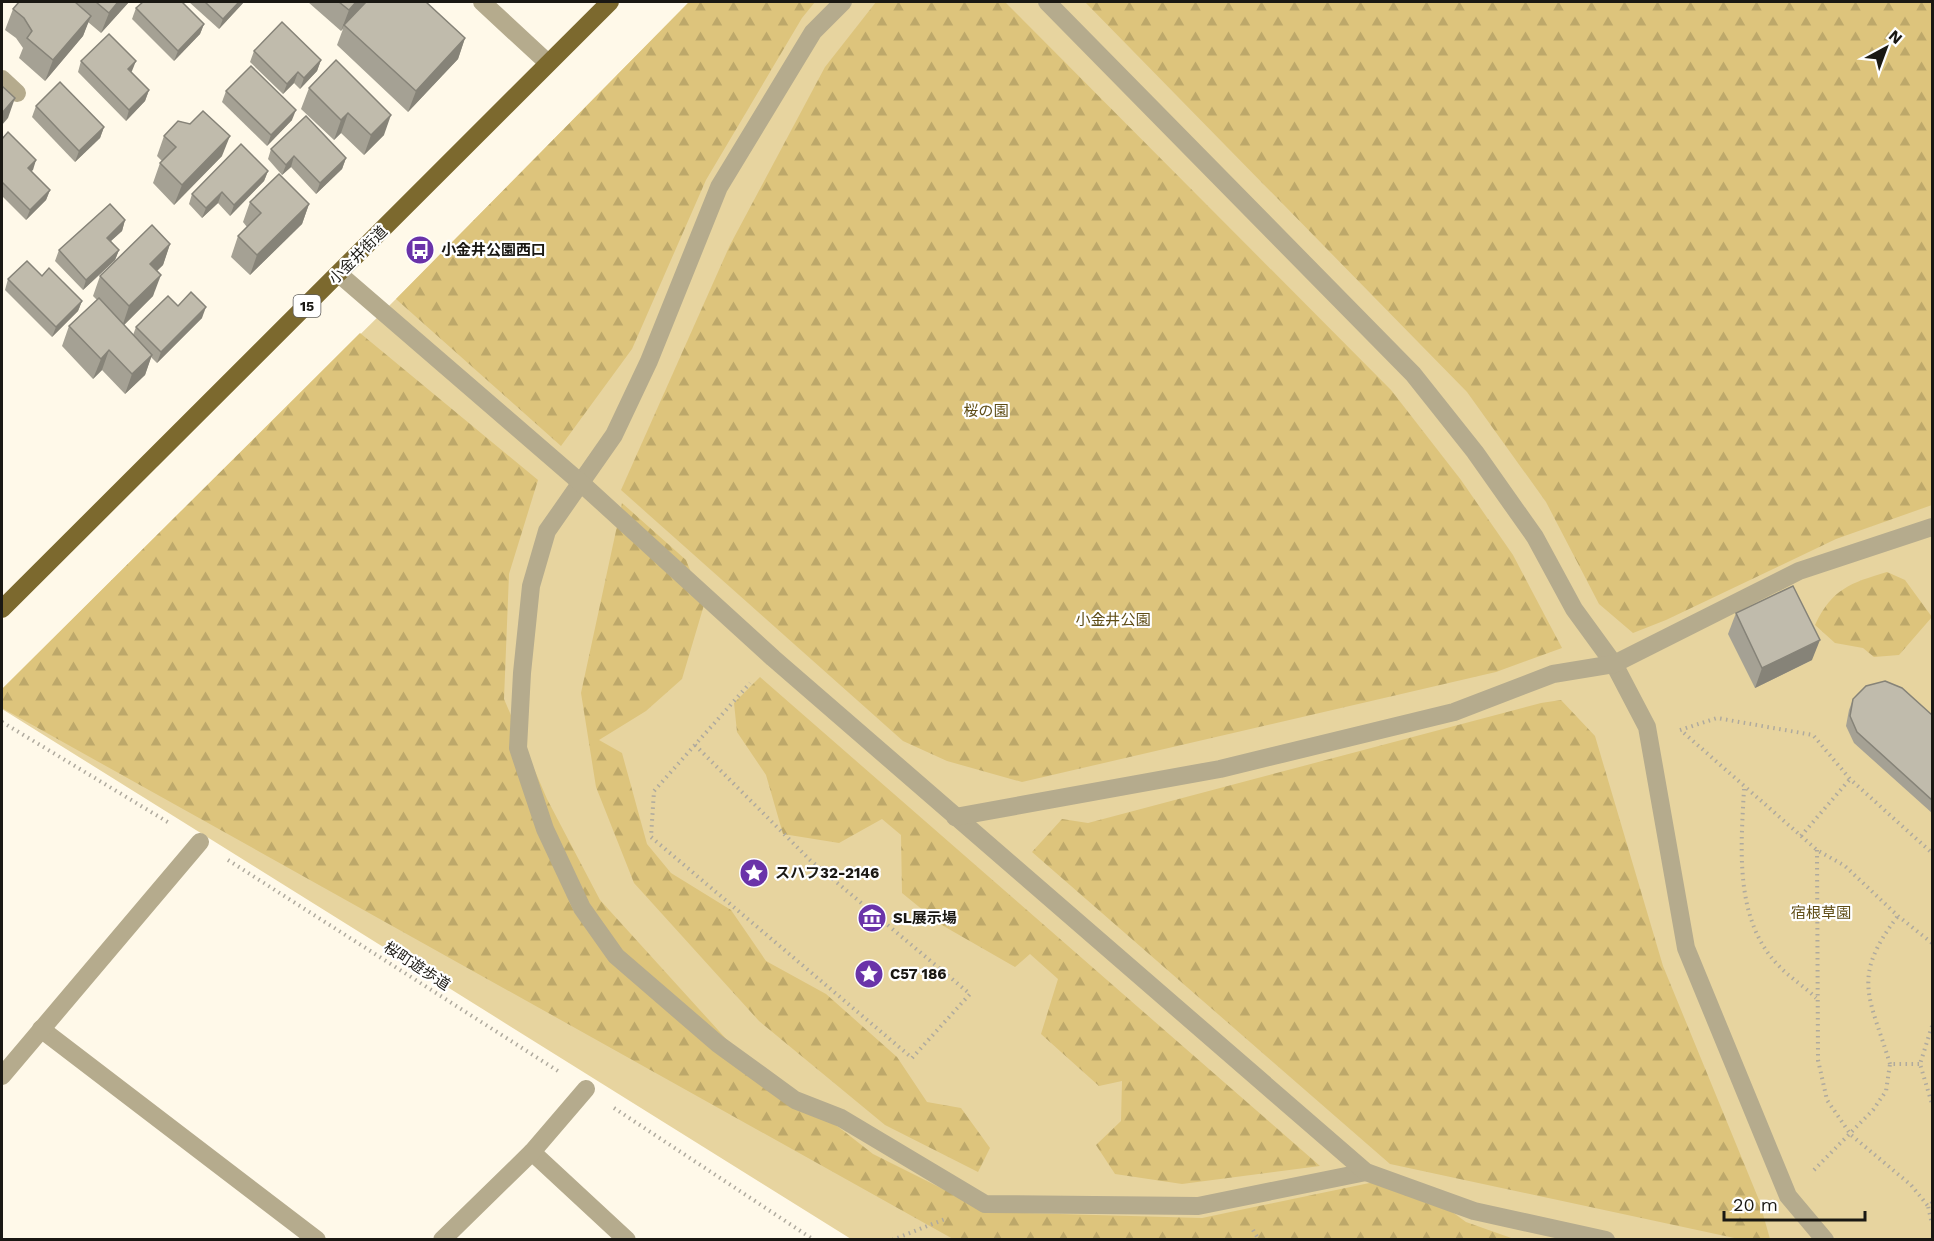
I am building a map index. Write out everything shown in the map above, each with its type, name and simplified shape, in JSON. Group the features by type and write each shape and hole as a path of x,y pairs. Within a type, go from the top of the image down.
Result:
{"main road":[{"name":"小金井街道","path":"2,609 610,2"}],"street":[{"path":"482,2 548,63"},
{"path":"843,2 813,32 719,187 650,361 614,435 547,531 531,586 522,673 518,748 545,829 582,909 616,956 728,1051 795,1100 841,1118 985,1204 1198,1206 1366,1172"},
{"path":"1047,2 1413,374 1474,452 1535,537 1574,609 1614,664 1647,727 1686,948 1788,1196 1825,1239"},
{"path":"2,79 17,93"},
{"path":"339,274 581,483 772,658 1366,1172 1474,1211 1606,1239"},
{"path":"955,817 1220,769 1454,712 1552,674 1614,664 1799,571 1932,527"},
{"path":"2,1076 200,842"},
{"path":"41,1029 317,1239"},
{"path":"442,1239 532,1152 586,1089"},
{"path":"532,1152 627,1239"}],"path":[{"path":"695,745 810,860 970,994 912,1058 651,837 654,791 772,658"},
{"path":"1932,852 1850,779 1813,735 1717,718 1681,731 1817,850 1845,866 1898,916 1932,943"},
{"name":"桜町遊歩道","path":"2,722 200,842 586,1089 814,1239"},
{"path":"1801,837 1850,779"},
{"path":"1744,788 1740,860 1754,929 1778,965 1816,998"},
{"path":"1817,850 1818,1060 1827,1100 1851,1135 1911,1185 1930,1205 1932,1224"},
{"path":"1788,1196 1851,1135 1886,1091 1890,1064 1869,997 1867,971 1883,935 1898,916"},
{"path":"1932,1026 1920,1064 1932,1104"},
{"path":"1890,1064 1920,1064"},
{"path":"892,1239 985,1204"}],"green space":[{"name":"小金井公園","path":"689,2 1932,2 1932,1239 851,1239 2,709 2,689 396,299"},
{"path":"689,2 815,2 802,18 706,180 632,349 561,446 396,299"},
{"name":"桜の園","path":"876,2 1005,2 1391,390 1461,480 1513,555 1562,648 1496,672 1022,782 947,761 903,741 621,490 730,245 825,67"},
{"path":"1085,2 1932,2 1932,505 1836,539 1666,620 1633,633 1599,604 1546,502 1467,392"},
{"path":"360,333 538,480 509,574 504,699 547,799 600,900 728,1041 873,1154 989,1212 1202,1218 1403,1176 1466,1222 1514,1239 953,1239 2,708 2,689"},
{"path":"622,503 686,560 704,605 682,679 646,711 599,740 622,753 647,844 671,873 731,910 766,961 826,994 897,1057 927,1102 961,1108 990,1148 978,1172 885,1125 759,1021 634,883 596,787 581,693"},
{"path":"1887,572 1905,580 1932,617 1899,655 1874,657 1863,648 1835,643 1815,625 1835,595 1852,584"},
{"path":"760,677 1320,1166 1182,1184 1115,1174 1096,1145 1121,1121 1122,1081 1099,1086 1041,1034 1058,979 1030,954 1015,967 940,924 902,893 901,835 882,819 839,843 783,834 766,775 737,732 734,703"},
{"path":"1561,700 1595,736 1663,966 1759,1200 1770,1239 1739,1239 1390,1164 1032,852 1062,819 1088,823 1541,703"}],"building":[{"path":"19,2 75,2 91,16 53,60 27,38 32,31 24,18 13,9"},
{"path":"96,2 118,2 109,13"},
{"path":"143,2 182,2 204,24 178,51 136,8"},
{"path":"205,2 239,2 223,19"},
{"path":"339,2 356,2 349,10"},
{"path":"366,2 426,2 465,38 416,91 344,25"},
{"path":"282,22 321,60 304,78 298,72 287,84 254,51"},
{"path":"109,34 136,61 128,69 149,90 129,110 81,61"},
{"path":"336,60 391,115 371,135 348,113 341,120 309,88"},
{"path":"251,66 296,110 271,135 226,91"},
{"path":"60,82 104,127 79,151 36,106"},
{"path":"2,86 15,98 2,113"},
{"path":"203,111 230,136 182,185 160,163 176,147 164,136 178,121 190,124"},
{"path":"306,116 346,158 320,183 294,156 286,165 271,149"},
{"path":"8,132 36,160 28,168 50,190 30,210 2,182 2,139"},
{"path":"241,144 268,171 234,205 222,192 206,208 192,194"},
{"path":"279,174 309,204 257,255 238,236 261,213 250,202"},
{"path":"110,204 125,220 107,238 119,250 86,280 59,250"},
{"path":"152,225 170,244 150,264 161,275 129,306 100,276"},
{"path":"27,261 42,276 49,268 82,301 56,327 8,279"},
{"path":"191,292 206,307 161,352 136,327 168,296 178,306"},
{"path":"99,298 152,355 132,374 109,350 101,359 69,326"},
{"path":"1793,586 1820,640 1762,668 1736,613"},
{"path":"1885,681 1902,688 1932,715 1932,800 1857,732 1850,716 1853,699 1866,686"}],"place":[{"name":"小金井公園西口","path":"420,250"},
{"name":"スハフ32-2146","path":"754,873"},
{"name":"SL展示場","path":"872,918"},
{"name":"C57 186","path":"869,974"}],"park label":[{"name":"宿根草園","path":"1821,913"}]}
